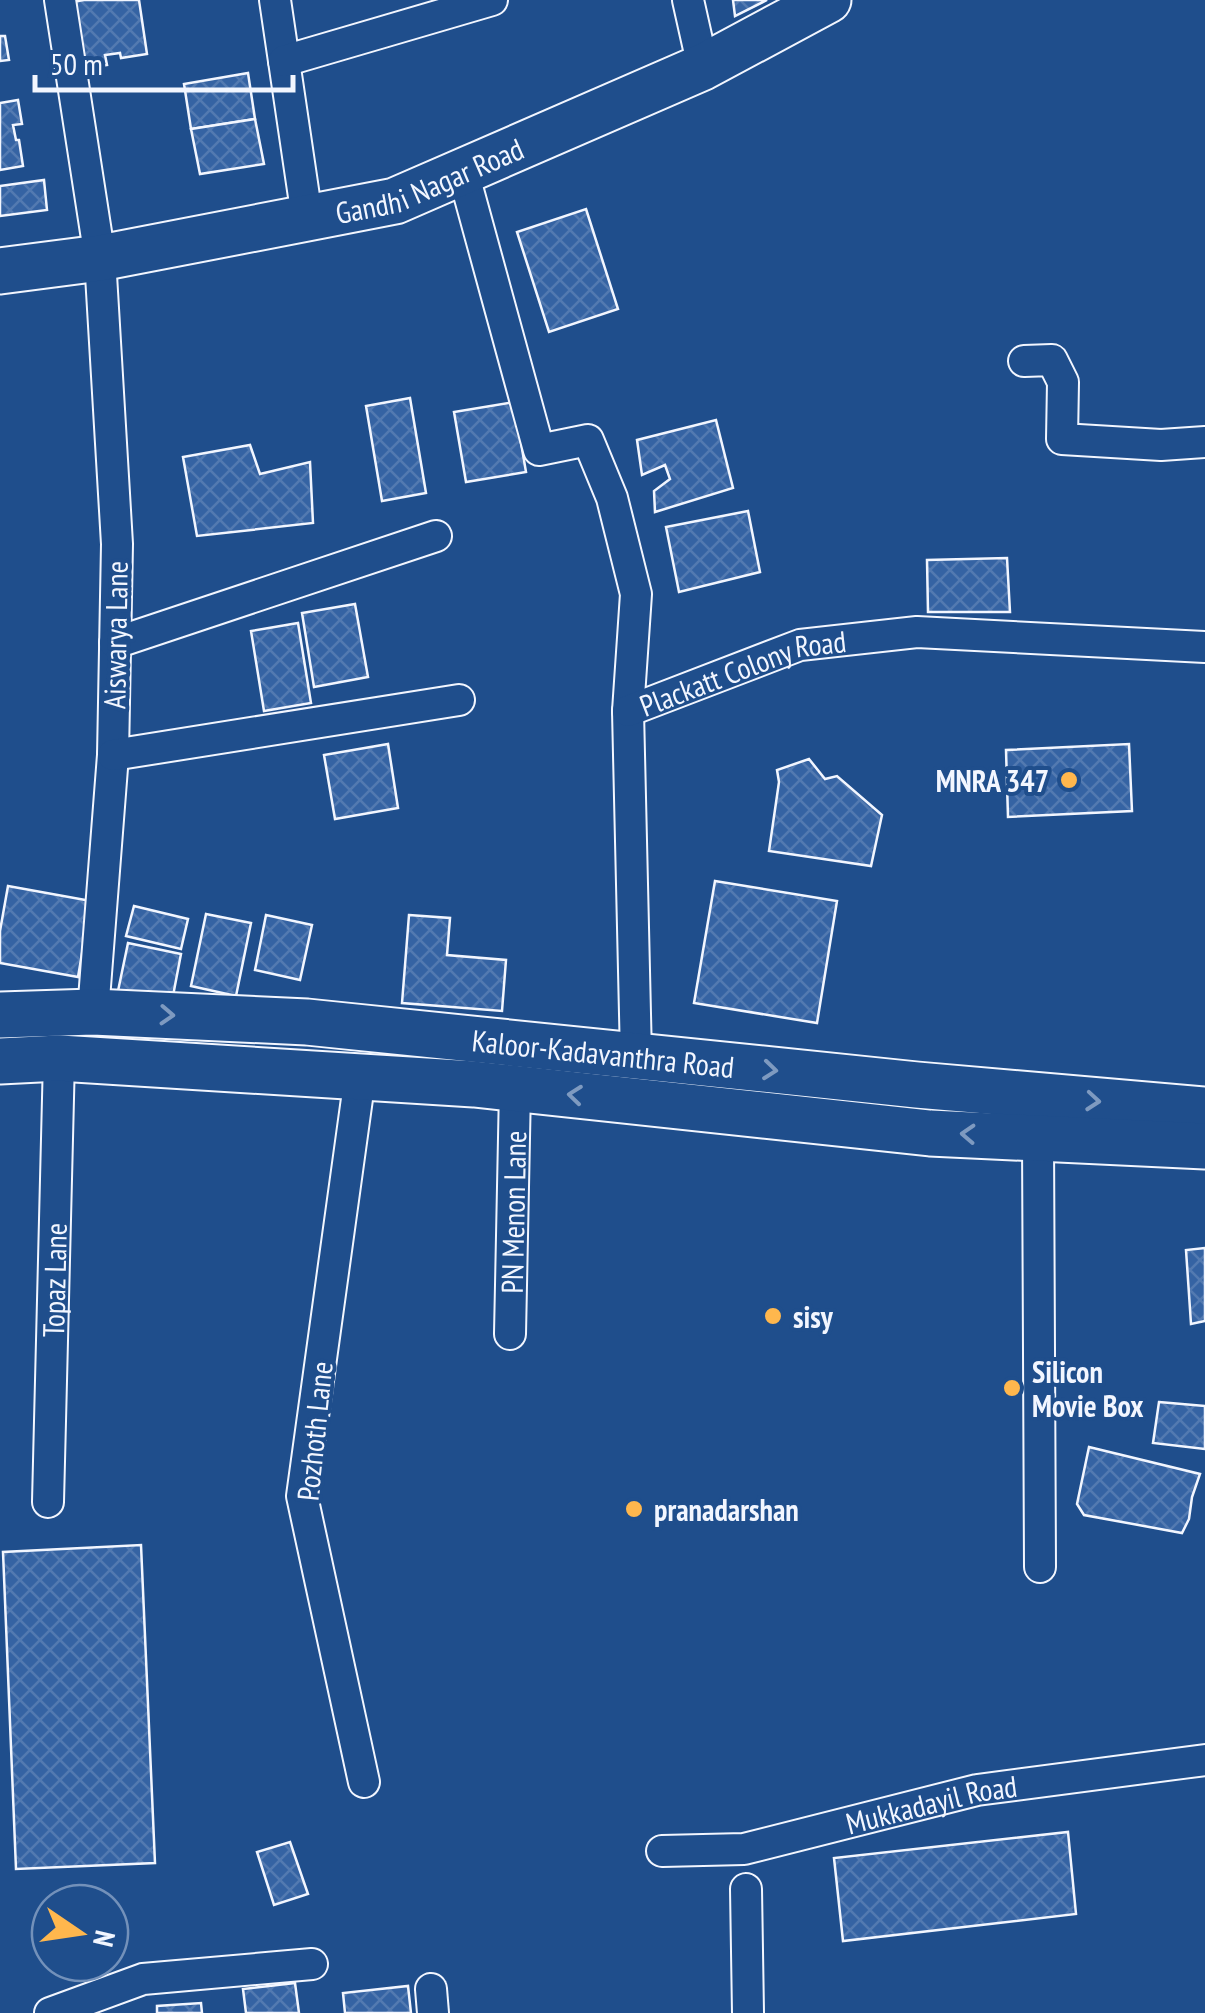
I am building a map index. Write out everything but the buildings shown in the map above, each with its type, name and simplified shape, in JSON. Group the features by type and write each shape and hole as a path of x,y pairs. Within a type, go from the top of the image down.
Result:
{"main road":[{"name":"Gandhi Nagar Road","path":"0,271 100,258 395,201 703,67 828,0"},
{"name":"Kaloor-Kadavanthra Road","path":"0,1016 94,1012 307,1022 898,1084 1205,1110"},
{"path":"630,1101 636,1056"},
{"name":"Kaloor-Kadavanthra Road","path":"0,1061 59,1058 360,1077 515,1088 930,1133 1205,1146"}],"street":[{"name":"Aiswarya Lane","path":"60,0 100,258 118,544 113,755 94,1012"},
{"path":"274,0 307,217"},
{"path":"688,0 703,67"},
{"path":"284,61 479,2"},
{"path":"463,172 539,450 588,440 612,498 636,594 628,711"},
{"path":"1024,361 1052,360 1058,371 1063,382 1062,438 1161,445 1205,442"},
{"path":"115,643 436,536"},
{"name":"Plackatt Colony Road","path":"636,1056 628,711 800,645 859,638 917,632 1205,646"},
{"path":"113,755 459,700"},
{"name":"Topaz Lane","path":"48,1502 59,1058"},
{"name":"Pozhoth Lane","path":"360,1077 302,1496 364,1782"},
{"name":"PN Menon Lane","path":"510,1334 515,1088"},
{"path":"1038,1138 1040,1567"},
{"name":"Mukkadayil Road","path":"662,1851 744,1848 977,1790 1205,1760"},
{"path":"746,1889 748,2013"},
{"path":"50,2013 143,1979 312,1964"}],"place":[{"name":"MNRA 347","path":"1069,780"},
{"name":"sisy","path":"773,1316"},
{"name":"Silicon Movie Box","path":"1012,1388"},
{"name":"pranadarshan","path":"634,1509"}]}
